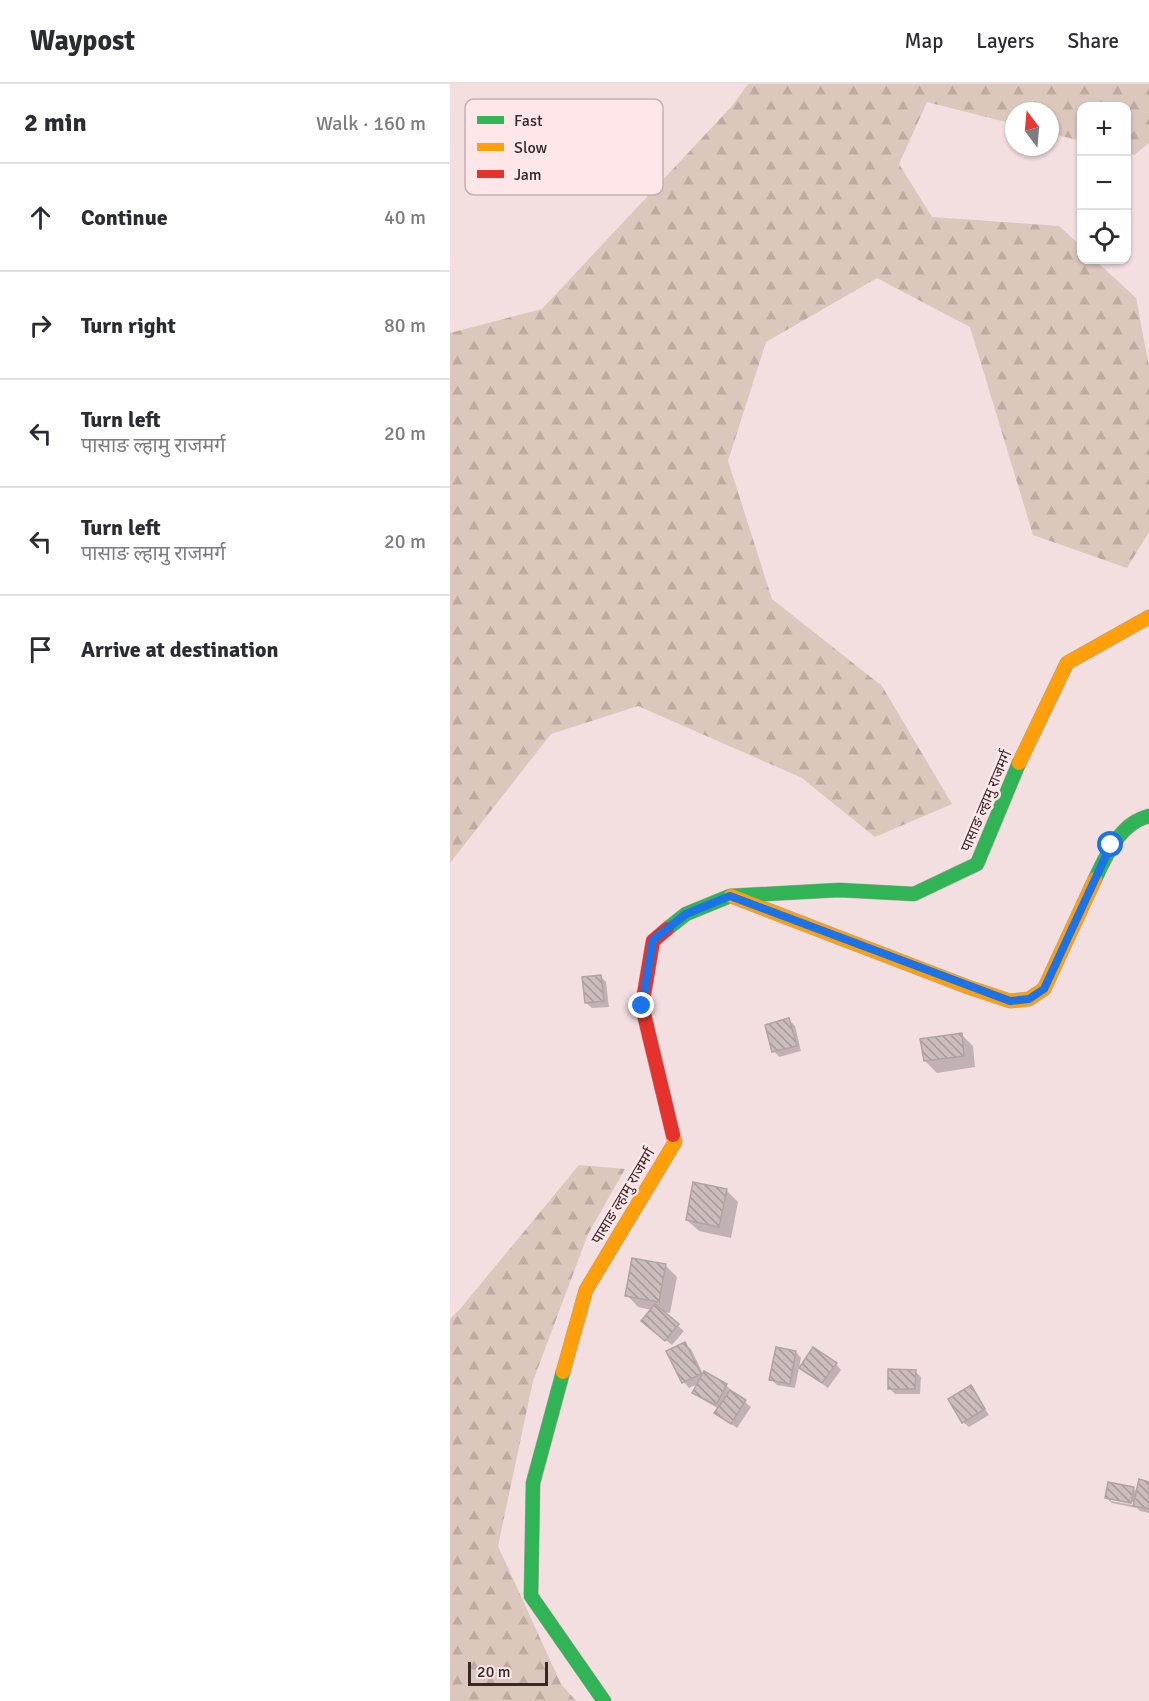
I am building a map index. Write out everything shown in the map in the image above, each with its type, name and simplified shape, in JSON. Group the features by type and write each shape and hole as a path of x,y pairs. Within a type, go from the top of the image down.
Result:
{"main road":[{"name":"पासाङ ल्हामु राजमर्ग","path":"604,1701 531,1596 533,1483 586,1290 675,1142 642,1006 653,940 686,914 730,896 839,890 914,894 977,864 1016,769 1067,663 1149,617"},
{"path":"730,896 1010,1001 1029,999 1044,989 1111,845 1137,819 1149,816"}],"green space":[{"path":"748,84 1149,84 1149,143 1134,155 1131,154 1131,102 1077,102 1077,140 1059,135 1059,102 1005,102 1005,122 927,102 899,164 932,217 1059,226 1077,242 1077,264 1099,264 1136,298 1149,366 1149,532 1127,568 1033,535 970,327 877,278 766,342 728,461 772,599 882,686 952,804 875,837 802,778 638,706 551,734 450,863 450,333 542,309 649,195 663,195 663,180 732,106"},
{"path":"579,1165 625,1169 588,1234 533,1381 498,1546 561,1684 576,1701 450,1701 450,1319"}],"building":[{"path":"601,975 604,1001 585,1003 582,977"},
{"path":"789,1018 797,1046 772,1052 765,1025"},
{"path":"962,1033 964,1056 924,1061 920,1039"},
{"path":"693,1182 727,1189 719,1227 686,1220"},
{"path":"632,1258 666,1264 659,1302 625,1296"},
{"path":"655,1304 679,1324 665,1341 641,1321"},
{"path":"685,1342 701,1374 682,1383 666,1351"},
{"path":"776,1347 796,1351 790,1384 769,1380"},
{"path":"813,1347 837,1363 822,1383 799,1368"},
{"path":"888,1369 916,1370 915,1389 888,1389"},
{"path":"704,1371 727,1384 716,1405 692,1393"},
{"path":"971,1385 985,1409 962,1423 948,1399"},
{"path":"730,1390 746,1400 731,1424 714,1413"},
{"path":"1139,1479 1149,1482 1149,1509 1133,1506"},
{"path":"1108,1482 1134,1487 1131,1503 1105,1498"}],"traffic: fast":[{"path":"667,929 686,914 730,896 839,890 914,894 977,864 1019,763"},
{"path":"1095,879 1122,832 1130,825 1149,816"},
{"path":"563,1372 533,1483 531,1596 604,1701"}],"traffic: slow":[{"path":"1019,763 1067,663 1149,617"},
{"path":"731,896 1010,1001 1029,999 1044,989 1095,879"},
{"path":"563,1372 586,1290 675,1142 673,1135"}],"traffic: jam":[{"path":"667,929 653,941 642,1006 673,1135"}],"route":[{"path":"642,1006 653,940 686,914 730,896 968,987 1010,1001 1029,999 1044,989 1111,845"}]}
